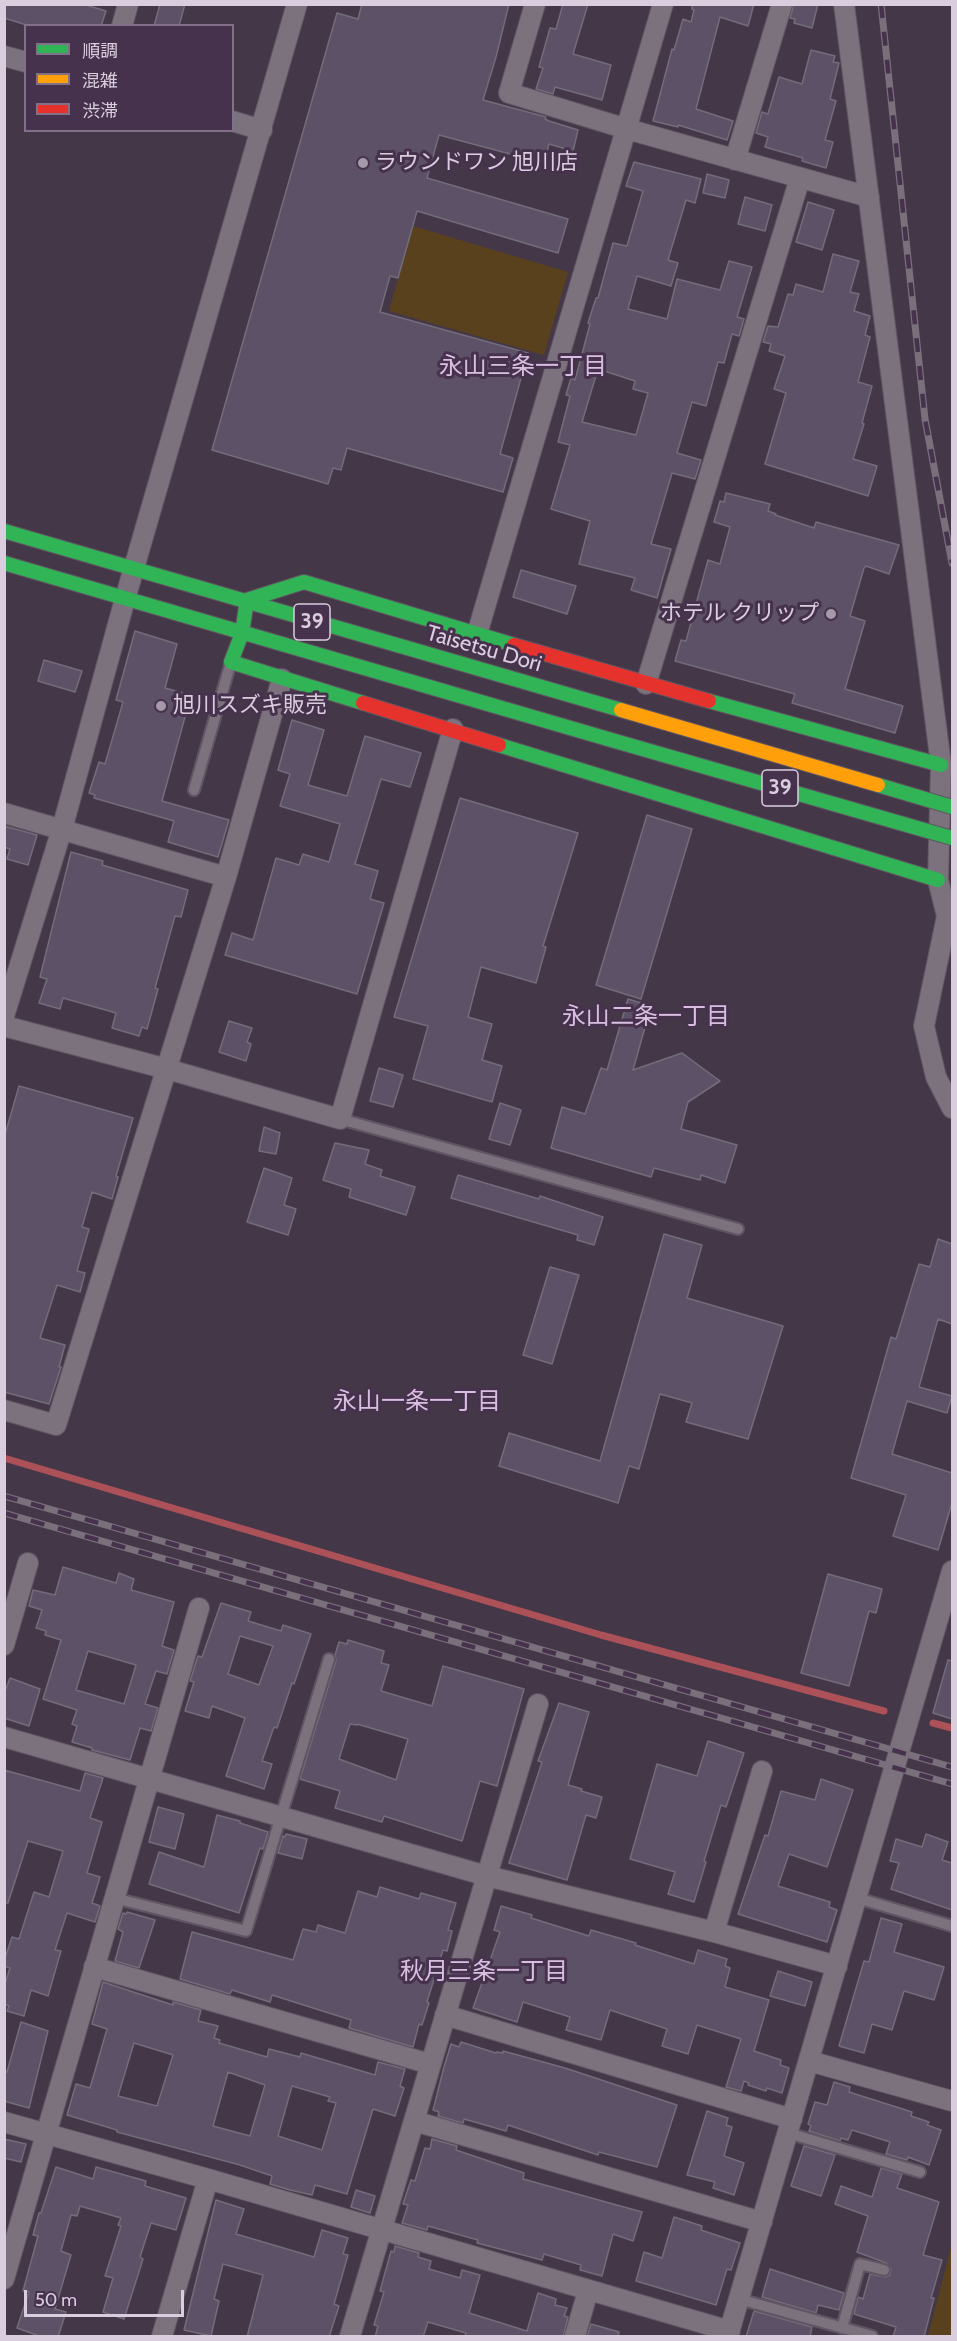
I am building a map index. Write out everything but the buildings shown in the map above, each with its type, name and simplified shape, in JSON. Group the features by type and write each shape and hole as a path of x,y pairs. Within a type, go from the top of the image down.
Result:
{"main road":[{"name":"Taisetsu Dori","path":"4,531 247,600 286,615 952,807"},
{"name":"39","path":"4,563 952,838"},
{"path":"938,880 231,662 242,633 247,600 304,582 646,684 941,765"}],"street":[{"path":"123,24 128,4"},
{"path":"4,1016 62,829 124,599 135,568 297,4"},
{"path":"535,4 509,93 627,129 869,197"},
{"path":"477,634 663,4"},
{"path":"735,160 782,4"},
{"path":"844,4 941,765 938,880 947,916 924,1026 936,1077 952,1108"},
{"path":"4,56 24,61"},
{"path":"234,122 262,130"},
{"path":"646,684 800,178"},
{"path":"4,1410 56,1425 226,877 282,679"},
{"path":"4,1026 167,1069 340,1119 453,729"},
{"path":"4,813 226,877"},
{"path":"4,1645 28,1563"},
{"path":"4,2122 208,2179 729,2334 952,1571"},
{"path":"4,2279 199,1608"},
{"path":"350,2337 538,1704"},
{"path":"4,1737 487,1876 714,1932 837,1966"},
{"path":"714,1932 762,1771"},
{"path":"94,1967 430,2064"},
{"path":"445,2015 790,2126"},
{"path":"809,2061 952,2101"},
{"path":"414,2121 762,2222"},
{"path":"162,2337 208,2179"},
{"path":"575,2337 588,2291"}],"lane":[{"path":"194,790 231,662"},
{"path":"340,1119 738,1229"},
{"path":"114,1898 246,1931 329,1659"},
{"path":"857,1898 952,1926"},
{"path":"790,2126 920,2172"},
{"path":"842,2328 860,2264 884,2270"},
{"path":"739,2299 872,2337"}],"shaded area":[{"path":"413,226 568,272 544,355 389,311"},
{"path":"952,2243 952,2336 928,2336"}],"waterway":[{"path":"4,1458 601,1635 884,1711"},
{"path":"933,1723 952,1728"}],"railway":[{"path":"881,4 925,419 952,563"},
{"path":"4,1496 952,1767"},
{"path":"4,1513 952,1784"}],"traffic: fast":[{"path":"4,531 621,710"},
{"path":"4,563 608,739"},
{"path":"363,703 231,662 242,633 247,600 304,582 514,645"},
{"path":"709,701 941,765"},
{"path":"608,739 952,838"},
{"path":"499,745 938,880"},
{"path":"878,785 952,807"}],"traffic: jam":[{"path":"514,645 709,701"},
{"path":"363,703 499,745"}],"traffic: slow":[{"path":"621,710 878,785"}],"place":[{"name":"ラウンドワン 旭川店","path":"363,163"},
{"name":"ホテル クリップ","path":"831,614"},
{"name":"旭川スズキ販売","path":"161,706"}],"district":[{"name":"永山三条一丁目","path":"523,367"},
{"name":"永山二条一丁目","path":"646,1017"},
{"name":"永山一条一丁目","path":"417,1402"},
{"name":"秋月三条一丁目","path":"484,1972"}]}
